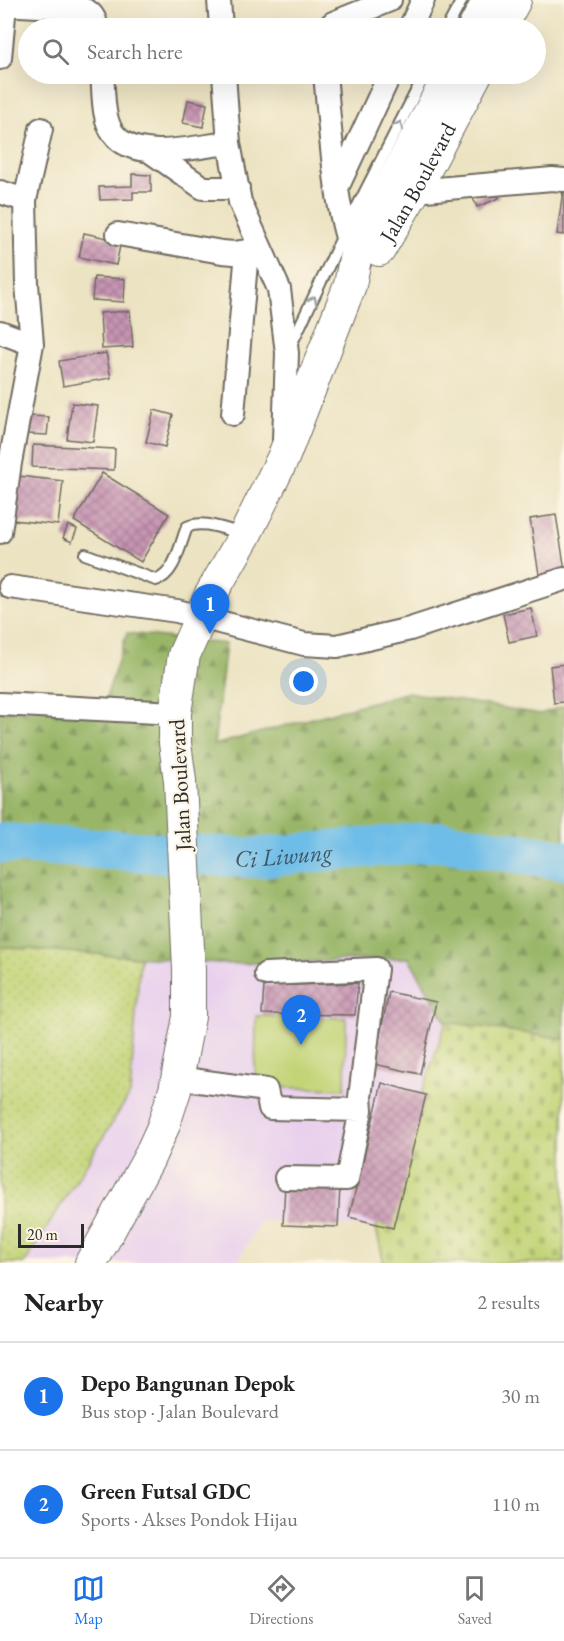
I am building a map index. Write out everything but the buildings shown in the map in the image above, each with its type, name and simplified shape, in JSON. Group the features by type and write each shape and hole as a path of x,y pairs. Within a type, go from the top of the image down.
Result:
{"main road":[{"path":"479,18 489,0"},
{"path":"505,18 515,0"},
{"name":"Jalan Boulevard","path":"91,1263 148,1160 163,1127 177,1077 189,1017 180,781 175,743 175,713 184,654 200,616 245,535 283,458 363,239 445,84"},
{"name":"Jalan Boulevard","path":"354,262 414,191 471,84"}],"street":[{"path":"219,0 220,18"},
{"path":"345,18 390,0"},
{"path":"415,18 423,0"},
{"path":"0,58 3,4 58,4 88,10 95,18"},
{"path":"103,84 106,116 112,132 124,143 151,152 229,143"},
{"path":"225,84 229,143 240,202 253,250 279,289 287,353 283,458"},
{"path":"327,84 337,189 354,262"},
{"path":"337,189 385,84"},
{"path":"0,532 32,344 27,284 25,200 41,129"},
{"path":"151,152 203,188 238,189"},
{"path":"414,191 552,179 564,180"},
{"path":"0,192 25,200"},
{"path":"118,234 222,252 253,250"},
{"path":"233,414 253,250"},
{"path":"0,332 32,344"},
{"path":"10,587 145,605 200,616 304,644 337,646 410,629 564,579"},
{"path":"0,704 175,713"},
{"path":"266,974 376,969 360,1096 361,1110 347,1179 286,1178"},
{"path":"177,1077 266,1090 270,1108 361,1110"}],"lane":[{"path":"452,18 462,0"},
{"path":"287,353 354,262 421,84"},
{"path":"85,554 156,580 163,578 169,572 187,527 204,524 245,535"}],"shaded area":[{"path":"140,957 232,964 409,958 446,1022 376,1228 261,1220 237,1263 25,1263 129,1094"}],"green space":[{"path":"127,633 226,644 214,745 408,692 540,714 564,706 564,1039 446,1022 409,958 232,964 0,947 0,711 103,707"},
{"path":"0,947 140,957 130,1094 25,1263 0,1263"},
{"path":"256,1016 346,1018 345,1089 255,1087"},
{"path":"446,1022 564,1039 564,1263 384,1263 376,1228"}],"waterway":[{"name":"Ci Liwung","path":"0,843 252,858 440,841 564,860"}],"place":[{"name":"Depo Bangunan Depok","path":"210,634"},
{"name":"Green Futsal GDC","path":"301,1045"}]}
